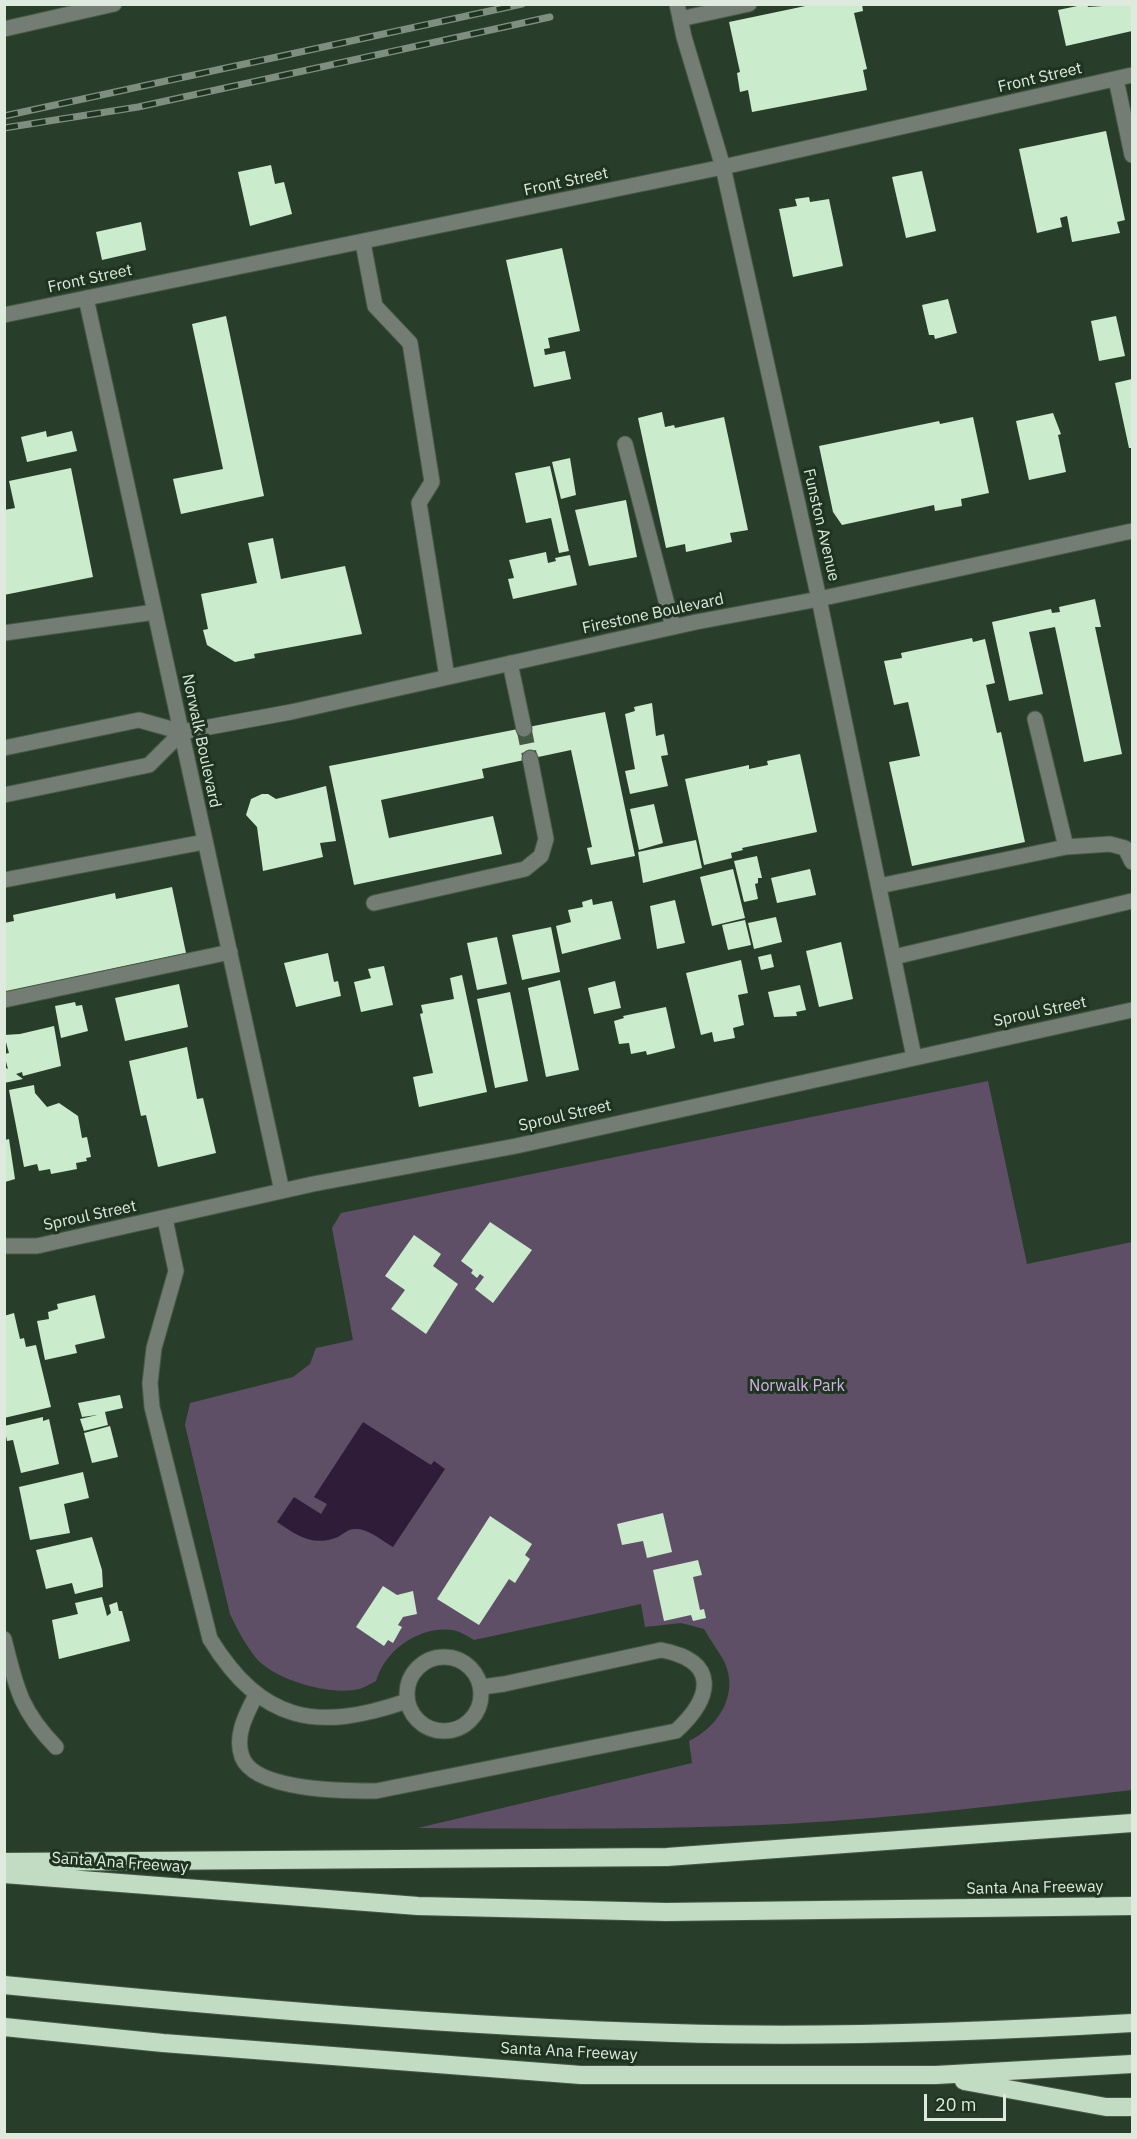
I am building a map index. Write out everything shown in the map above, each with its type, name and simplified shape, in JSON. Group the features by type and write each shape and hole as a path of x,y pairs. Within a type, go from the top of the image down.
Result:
{"highway":[{"path":"4,1862 667,1857 1132,1823"},
{"name":"Santa Ana Freeway","path":"4,1874 418,1906 666,1912 1132,1906"},
{"path":"4,1985 246,2009 674,2033 820,2034 1132,2023"},
{"name":"Santa Ana Freeway","path":"4,2027 163,2043 581,2074 936,2075 1132,2064"},
{"path":"936,2075 1106,2107 1132,2107"}],"street":[{"path":"4,29 114,4"},
{"path":"679,12 749,4"},
{"name":"Funston Avenue","path":"679,12 723,167 819,599 914,1057"},
{"name":"Front Street","path":"4,315 363,243 723,167 1132,75"},
{"path":"1116,79 1132,155"},
{"path":"363,243 375,306 410,343 432,482 419,503 447,677"},
{"name":"Norwalk Boulevard","path":"86,298 282,1191"},
{"path":"626,444 673,627"},
{"name":"Firestone Boulevard","path":"4,748 139,720 182,732 291,712 673,627 819,599 1132,531"},
{"path":"4,633 155,612"},
{"path":"510,663 524,729"},
{"path":"1035,719 1066,847"},
{"path":"4,795 149,765 182,732"},
{"path":"374,903 525,869 541,856 546,838 530,758"},
{"path":"4,880 204,842"},
{"path":"879,886 1066,847 1110,844 1125,848 1132,862"},
{"path":"894,957 1132,901"},
{"path":"4,1000 230,952"},
{"name":"Sproul Street","path":"4,1246 37,1246 282,1191 516,1146 1132,1011"},
{"path":"165,1219 176,1271 154,1348 150,1383 152,1407 210,1639 223,1660 256,1695 267,1704 298,1715 365,1715 407,1701"},
{"path":"4,1639 17,1692 33,1724 56,1747"},
{"path":"256,1695 242,1722 239,1745 242,1758 253,1770 266,1776 330,1792 365,1791 676,1731 700,1705 704,1691 703,1674 692,1662 679,1654 661,1650 482,1687"},
{"path":"443,1656 459,1659 469,1666 482,1687 478,1710 465,1725 453,1731 441,1732 425,1727 417,1721 407,1701 409,1680 415,1669 430,1659 443,1656"}],"green space":[{"name":"Norwalk Park","path":"988,1081 1027,1264 1132,1242 1132,1790 915,1814 785,1824 556,1829 418,1828 692,1763 689,1741 709,1727 717,1718 728,1697 728,1673 724,1661 704,1629 681,1623 645,1627 641,1604 474,1640 452,1630 427,1632 405,1642 395,1650 380,1670 376,1681 359,1689 347,1691 319,1688 276,1673 256,1658 230,1614 185,1425 190,1403 293,1377 310,1364 316,1348 353,1340 332,1228 341,1213"}],"shaded area":[{"path":"363,1422 431,1465 434,1461 445,1469 393,1547 360,1529 350,1530 338,1537 320,1541 299,1536 277,1522 294,1497 321,1514 327,1504 314,1497"}],"building":[{"path":"815,4 862,4 863,11 854,13 867,69 863,70 867,90 752,112 748,90 740,92 737,73 740,72 729,22"},
{"path":"1087,4 1088,7 1132,4 1132,31 1066,46 1058,10"},
{"path":"1106,131 1125,220 1117,222 1120,233 1072,242 1067,216 1060,218 1062,227 1037,233 1019,149"},
{"path":"271,165 275,184 284,182 292,214 250,226 238,172"},
{"path":"922,171 936,231 906,238 892,177"},
{"path":"809,197 810,202 829,199 843,266 793,277 779,209 797,206 795,199"},
{"path":"141,222 146,250 102,260 96,232"},
{"path":"562,248 580,331 548,338 550,348 544,349 545,355 565,351 571,379 534,387 506,260"},
{"path":"948,299 957,333 935,339 934,335 929,335 922,305"},
{"path":"226,316 264,496 181,514 173,479 223,469 192,324"},
{"path":"1116,316 1125,356 1099,361 1091,321"},
{"path":"1132,379 1132,448 1129,448 1115,383"},
{"path":"662,412 665,427 674,425 675,428 724,417 748,530 730,533 732,542 686,552 685,544 666,548 638,418"},
{"path":"1053,413 1061,434 1058,435 1066,472 1029,480 1016,421"},
{"path":"973,417 989,493 961,499 962,506 935,511 934,505 842,525 833,512 819,446 939,421 940,424"},
{"path":"46,431 47,437 72,431 77,451 27,462 21,437"},
{"path":"570,458 576,495 561,499 552,462"},
{"path":"550,466 569,551 559,553 551,518 526,523 515,473"},
{"path":"71,468 93,577 4,595 4,510 15,508 9,481"},
{"path":"626,500 637,557 589,566 575,510"},
{"path":"273,538 281,579 345,566 362,634 254,654 255,658 235,662 207,645 203,630 208,629 201,594 257,583 248,543"},
{"path":"546,552 548,563 556,561 555,558 570,555 577,585 513,599 508,579 514,578 509,560"},
{"path":"1095,599 1101,627 1095,627 1122,754 1084,762 1055,627 1029,632 1043,694 1009,701 992,622 1051,609 1052,613 1060,612 1059,607"},
{"path":"972,638 973,642 985,639 995,683 986,685 997,733 1001,732 1025,842 912,866 889,762 920,756 908,702 894,705 884,661 902,658 901,653"},
{"path":"652,703 656,736 664,734 668,755 661,756 668,786 630,794 625,771 635,769 625,714 635,711 634,707"},
{"path":"605,712 635,856 591,865 587,848 592,847 571,750 482,769 484,778 381,800 389,838 493,816 502,854 354,885 329,766"},
{"path":"800,754 817,832 742,848 743,850 731,853 732,858 704,865 685,779 749,765 749,769 768,765 767,761"},
{"path":"326,786 336,841 320,843 323,857 263,871 257,827 246,815 251,799 268,794 276,799"},
{"path":"654,804 663,843 639,850 630,809"},
{"path":"696,840 702,868 643,883 638,852"},
{"path":"757,856 762,878 758,878 758,883 755,884 758,899 744,902 734,861"},
{"path":"733,869 745,918 712,926 700,877"},
{"path":"810,869 816,895 777,903 771,878"},
{"path":"172,887 186,953 4,992 4,923 14,921 13,915 115,893 116,899"},
{"path":"592,899 593,905 612,901 621,939 562,954 556,926 571,922 568,910 583,907 582,902"},
{"path":"675,900 685,943 657,949 650,906"},
{"path":"776,917 782,942 754,949 748,923"},
{"path":"745,920 751,945 728,950 722,925"},
{"path":"551,927 560,972 522,980 512,935"},
{"path":"497,937 507,984 477,990 467,943"},
{"path":"841,942 853,999 819,1007 806,951"},
{"path":"328,953 334,982 338,981 341,996 296,1007 284,963"},
{"path":"771,954 774,967 761,970 758,957"},
{"path":"741,960 748,993 738,995 744,1025 733,1028 735,1038 714,1042 712,1032 701,1035 686,973"},
{"path":"384,966 393,1005 361,1012 354,982 371,978 368,969"},
{"path":"462,975 487,1092 419,1107 413,1077 433,1073 420,1014 423,1013 421,1005 454,999 450,978"},
{"path":"560,980 579,1070 546,1077 528,988"},
{"path":"615,981 621,1008 594,1014 588,988"},
{"path":"179,984 188,1027 125,1041 115,998"},
{"path":"800,985 806,1010 796,1012 797,1016 774,1017 768,992"},
{"path":"510,992 528,1081 495,1088 477,999"},
{"path":"75,1002 76,1006 82,1005 88,1031 61,1038 55,1006"},
{"path":"666,1007 675,1048 647,1055 646,1051 631,1054 629,1043 619,1044 614,1021 624,1018 623,1016"},
{"path":"54,1026 61,1066 23,1076 22,1072 16,1074 23,1079 4,1083 4,1067 8,1069 4,1054 9,1053 4,1035 20,1034"},
{"path":"187,1047 197,1099 203,1098 216,1153 158,1167 146,1115 141,1116 129,1061"},
{"path":"34,1085 35,1093 47,1107 59,1103 78,1116 82,1138 87,1137 91,1157 86,1158 87,1161 76,1163 77,1169 51,1174 50,1169 39,1171 37,1164 24,1167 9,1090"},
{"path":"9,1139 15,1179 5,1182 5,1140"},
{"path":"490,1222 532,1250 493,1303 475,1289 484,1277 480,1274 477,1278 471,1273 473,1270 461,1261"},
{"path":"414,1235 441,1254 433,1266 458,1284 426,1334 391,1309 405,1290 385,1276"},
{"path":"95,1295 105,1338 75,1345 77,1353 45,1360 37,1321 49,1319 48,1312 58,1309 57,1304"},
{"path":"14,1313 20,1339 24,1338 26,1347 36,1345 51,1407 4,1418 4,1316"},
{"path":"120,1395 123,1408 105,1412 108,1425 84,1431 80,1419 97,1415 82,1417 78,1403"},
{"path":"43,1417 43,1421 49,1419 59,1464 21,1473 13,1440 7,1441 4,1426"},
{"path":"110,1426 118,1457 92,1463 84,1433"},
{"path":"83,1472 89,1498 64,1504 70,1533 30,1540 19,1487"},
{"path":"663,1513 672,1552 647,1558 643,1541 622,1545 617,1524"},
{"path":"490,1516 532,1544 525,1555 530,1559 515,1583 509,1579 479,1625 437,1599"},
{"path":"92,1537 102,1570 103,1587 75,1594 72,1583 46,1589 36,1550"},
{"path":"698,1560 702,1575 693,1577 700,1610 704,1609 706,1618 693,1621 691,1615 664,1621 653,1570"},
{"path":"383,1586 397,1595 413,1591 417,1614 403,1617 398,1625 402,1627 393,1643 388,1640 384,1646 356,1627"},
{"path":"102,1597 107,1616 111,1613 109,1605 117,1602 119,1611 122,1611 130,1641 59,1659 52,1620 78,1614 75,1603"}],"tunnel":[{"path":"524,729 530,758"}],"railway":[{"path":"4,116 522,4"},
{"path":"4,128 138,107 550,17"}]}
